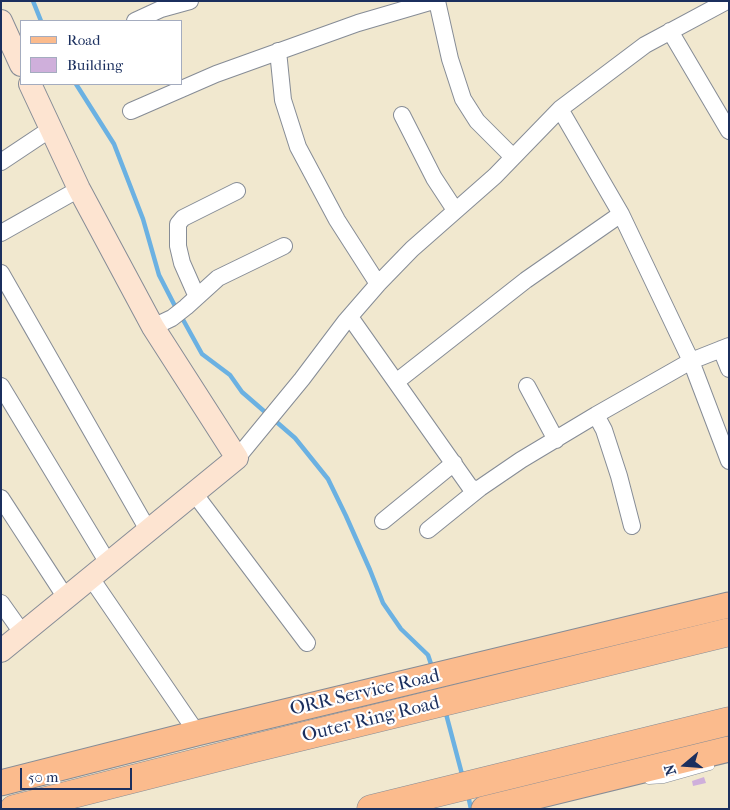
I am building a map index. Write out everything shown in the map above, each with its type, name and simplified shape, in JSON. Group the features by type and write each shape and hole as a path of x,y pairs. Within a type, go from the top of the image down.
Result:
{"highway":[{"name":"Outer Ring Road","path":"14,809 729,632"},
{"path":"371,809 729,721"}],"main road":[{"name":"ORR Service Road","path":"1,783 197,733 729,605"},
{"path":"488,808 609,778 723,756"}],"street":[{"path":"137,20 161,8 190,1"},
{"path":"131,111 216,74 358,23 435,1 450,59 463,99 477,121 513,157"},
{"path":"1,651 237,458 378,284 412,249 495,176 560,109 645,44 727,1"},
{"path":"1,21 13,59"},
{"path":"670,31 724,113 729,131"},
{"path":"278,52 283,100 298,146 337,220 378,284"},
{"path":"30,85 79,189 163,322 237,458"},
{"path":"560,109 621,214 692,361 729,461"},
{"path":"402,115 434,178 455,210"},
{"path":"1,162 52,128"},
{"path":"1,232 79,189"},
{"path":"192,302 178,246 178,224 183,218 236,191"},
{"path":"396,382 519,285 621,214"},
{"path":"163,322 192,302 218,278 284,246"},
{"path":"1,272 148,530"},
{"path":"350,317 470,487 480,488"},
{"path":"428,530 480,488 521,460 692,361 725,347 729,369"},
{"path":"1,386 99,570 197,733"},
{"path":"527,386 556,440"},
{"path":"596,415 604,430 619,476 632,526"},
{"path":"383,521 454,463"},
{"path":"194,493 307,643"},
{"path":"1,498 66,598"},
{"path":"1,603 23,634"}],"building":[{"path":"704,777 706,783 693,786 692,781"}],"waterway":[{"path":"33,1 41,20"},
{"path":"77,85 114,144 143,219 159,275 177,310"},
{"path":"181,316 202,354 230,375 242,392 295,438 328,479 383,603 401,629 428,655 433,670"},
{"path":"445,710 463,778"},
{"path":"468,795 471,809"}]}
